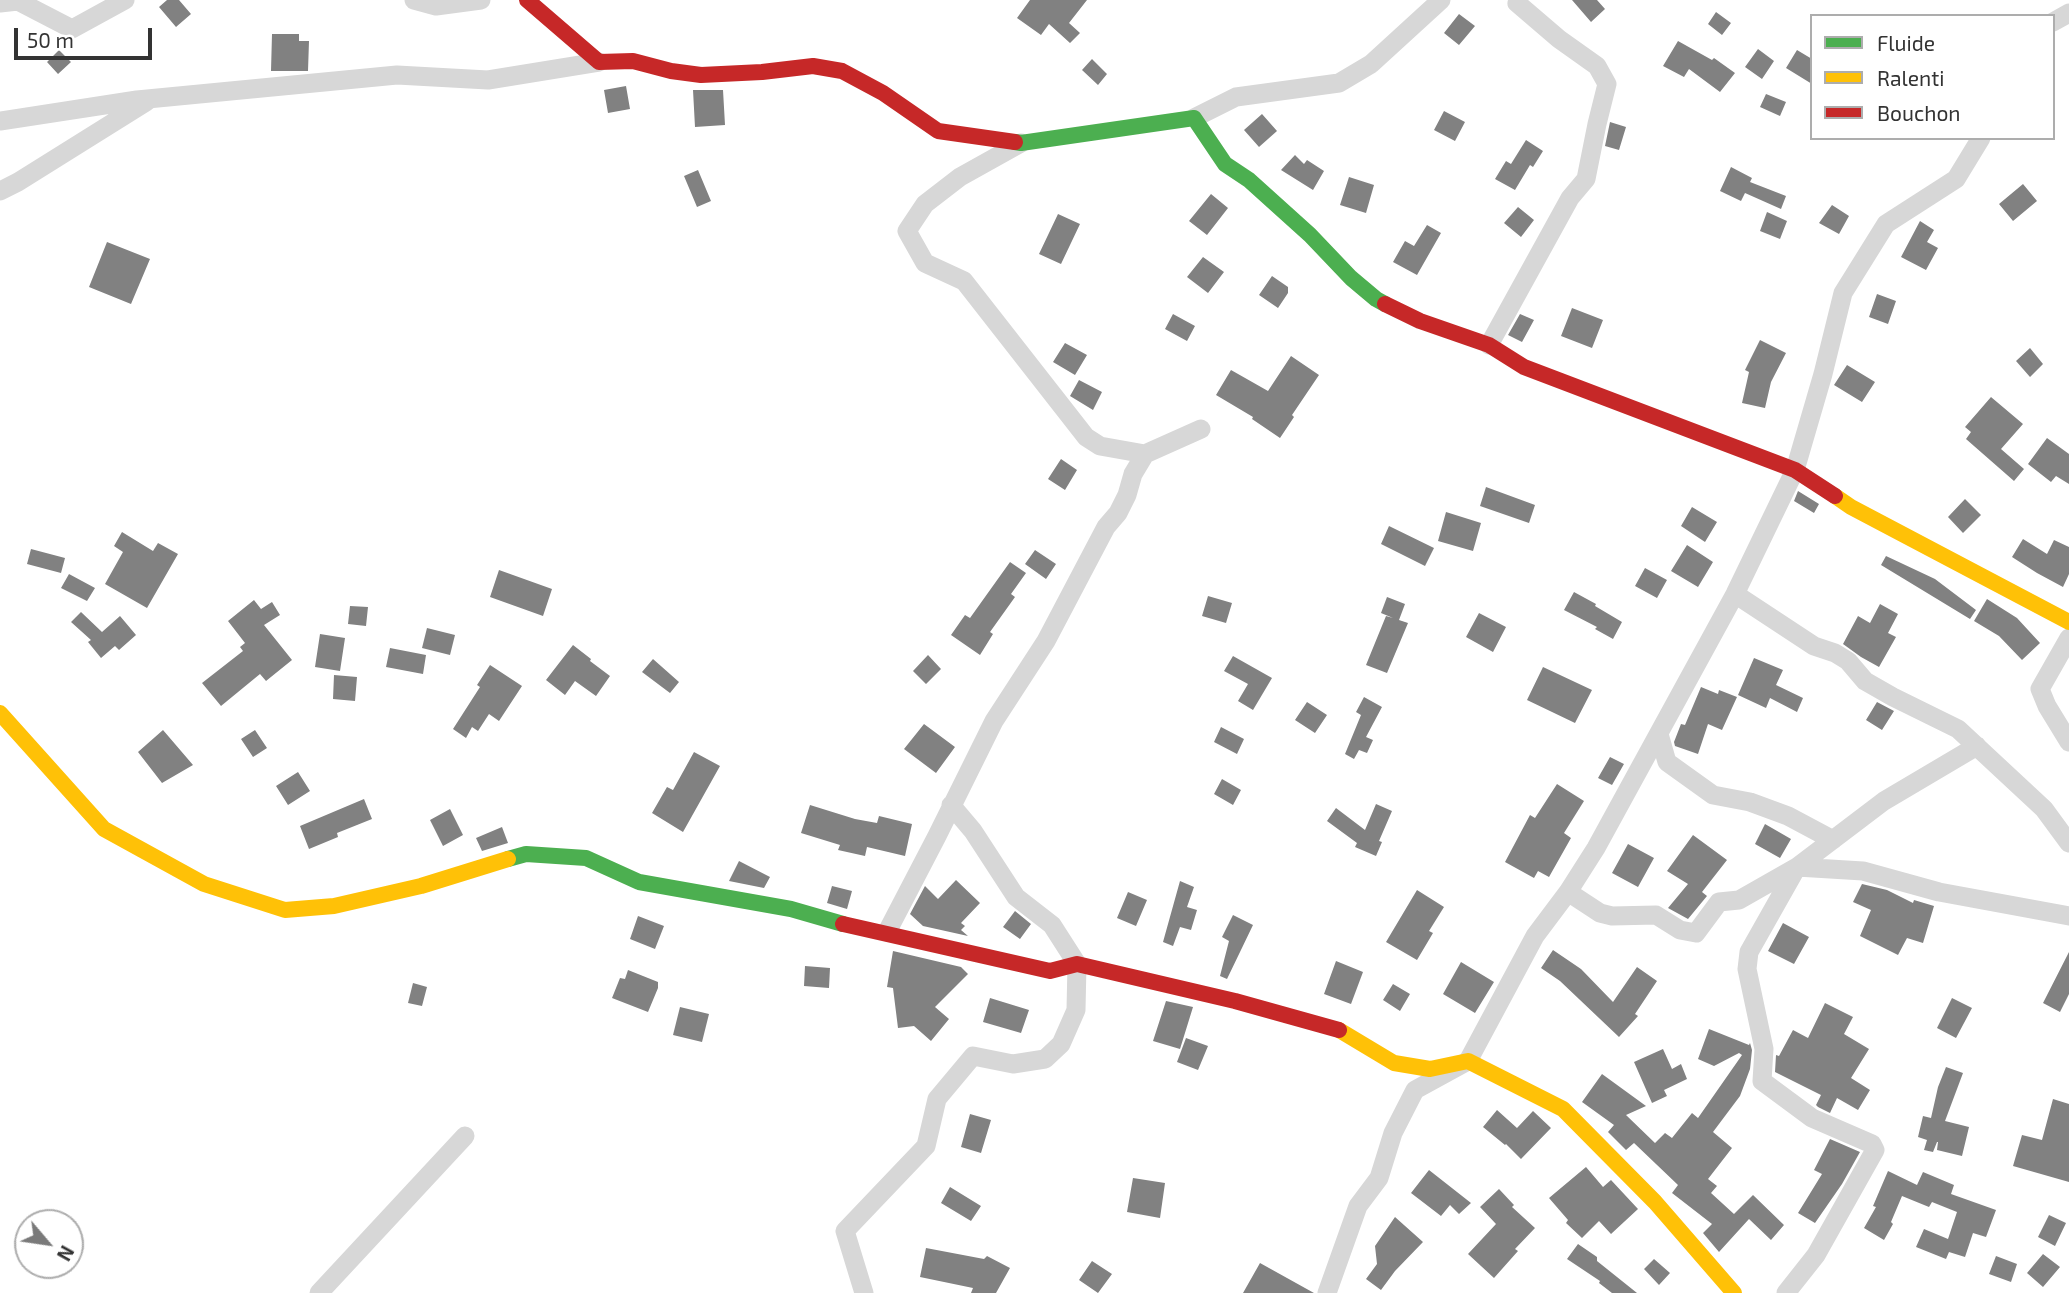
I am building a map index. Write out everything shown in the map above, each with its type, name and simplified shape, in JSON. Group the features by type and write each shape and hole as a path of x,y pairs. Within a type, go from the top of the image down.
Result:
{"street":[{"path":"0,3 18,1 72,29 125,0"},
{"path":"414,0 436,6 481,0"},
{"path":"527,0 599,62"},
{"path":"0,121 153,98 397,75 488,80 599,62 633,61 671,71 701,75 813,66 842,71 883,93 938,131 1021,143 1194,118 1236,97 1339,83 1371,64 1441,0"},
{"path":"1489,345 1570,198 1586,179 1607,83 1597,66 1517,3 1518,0"},
{"path":"0,191 153,98"},
{"path":"1194,118 1225,164 1250,180 1376,299 1420,321 1489,345 1524,367 1795,470 1862,513 2069,622"},
{"path":"1327,1293 1358,1206 1379,1178 1393,1133 1415,1090 1468,1061 1535,936 1569,892 1596,848 1735,594 1795,470 1843,293 1886,224 1956,179 1980,140"},
{"path":"1021,143 960,177 925,205 907,231 925,263 964,281 1086,437 1100,446 1145,454 1201,429"},
{"path":"887,932 993,721 1045,641 1107,527 1118,513 1133,474 1145,454"},
{"path":"1735,594 1814,646 1848,661 1865,681 1958,729 2044,810 2069,843"},
{"path":"2069,638 2040,689 2069,742"},
{"path":"0,713 104,829 204,884 285,910 334,906 421,886 526,853 586,858 639,882 791,909 844,924 1050,971 1077,964 1235,1001 1338,1030 1394,1063 1430,1069 1468,1061 1563,1110 1655,1202 1734,1293"},
{"path":"1659,734 1667,762 1713,795 1751,802 1788,816 1833,840"},
{"path":"1569,892 1600,913 1612,916 1656,915 1680,930 1696,933 1719,902 1739,900 1797,867 1884,801 1977,746"},
{"path":"864,1293 845,1231 926,1146 937,1098 973,1056 1013,1064 1045,1059 1061,1044 1076,1010 1077,964 1052,925 1016,897 973,831 951,805"},
{"path":"1797,867 1863,871 1939,892 2069,916"},
{"path":"1786,1293 1816,1255 1875,1150 1872,1144 1812,1118 1762,1081 1764,1049 1746,969 1749,952 1797,867"},
{"path":"319,1293 464,1136"}],"building":[{"path":"167,0 179,0 191,14 176,27 159,7"},
{"path":"1030,0 1087,0 1069,23 1080,33 1070,43 1049,24 1041,35 1017,18"},
{"path":"1572,0 1597,0 1605,9 1591,22"},
{"path":"1716,12 1731,23 1722,35 1708,24"},
{"path":"1459,14 1475,26 1459,45 1444,33"},
{"path":"272,34 299,34 299,41 309,41 308,71 271,71"},
{"path":"1678,41 1712,60 1714,58 1735,73 1720,92 1689,69 1684,77 1663,66"},
{"path":"1758,49 1774,61 1762,79 1745,67"},
{"path":"59,50 71,62 58,74 47,62"},
{"path":"1797,50 1810,58 1810,83 1786,68"},
{"path":"1092,59 1107,74 1098,85 1082,70"},
{"path":"626,86 630,109 608,113 604,90"},
{"path":"693,90 723,90 725,125 695,127"},
{"path":"1766,94 1786,102 1780,116 1760,107"},
{"path":"1444,111 1465,122 1455,141 1434,130"},
{"path":"1262,114 1277,131 1259,147 1244,130"},
{"path":"1610,122 1626,127 1619,150 1605,146"},
{"path":"1526,140 1543,151 1533,167 1530,165 1515,190 1495,179 1506,161 1511,164"},
{"path":"1295,155 1304,164 1307,160 1324,171 1313,190 1281,170"},
{"path":"1731,167 1752,178 1750,182 1786,196 1781,209 1745,193 1741,201 1720,191"},
{"path":"698,170 711,201 697,207 684,176"},
{"path":"1349,177 1374,185 1366,213 1340,205"},
{"path":"2023,184 2037,201 2013,221 1999,204"},
{"path":"1211,194 1228,208 1207,235 1189,221"},
{"path":"1832,205 1849,216 1839,234 1819,223"},
{"path":"1518,207 1534,220 1521,237 1504,223"},
{"path":"1767,212 1787,221 1780,239 1760,231"},
{"path":"1058,214 1080,224 1061,264 1039,254"},
{"path":"1920,221 1934,230 1927,242 1938,248 1926,270 1901,257"},
{"path":"1427,225 1441,233 1417,275 1393,262 1405,241 1414,246"},
{"path":"107,242 150,259 131,304 89,287"},
{"path":"1203,257 1224,272 1208,293 1187,277"},
{"path":"1272,276 1288,287 1288,293 1278,308 1259,295"},
{"path":"1877,294 1896,301 1888,324 1869,317"},
{"path":"1572,308 1603,320 1592,348 1561,336"},
{"path":"1173,314 1195,326 1187,341 1165,329"},
{"path":"1520,314 1534,320 1522,342 1508,335"},
{"path":"1760,340 1786,353 1771,382 1765,408 1742,403 1749,372 1745,370"},
{"path":"1065,343 1087,355 1075,375 1053,362"},
{"path":"2030,348 2043,364 2030,377 2016,361"},
{"path":"1291,356 1319,375 1280,438 1252,419 1253,417 1216,395 1231,370 1268,391"},
{"path":"1847,365 1875,382 1862,402 1834,385"},
{"path":"1079,380 1102,392 1093,410 1070,396"},
{"path":"1991,397 2023,424 2001,449 2024,469 2014,481 1966,439 1971,432 1965,427"},
{"path":"2047,438 2069,454 2069,484 2056,476 2051,482 2028,464"},
{"path":"1061,459 1077,470 1065,490 1048,479"},
{"path":"1486,487 1535,505 1529,523 1480,506"},
{"path":"1798,491 1819,504 1814,513 1794,501"},
{"path":"1965,499 1981,515 1963,533 1948,517"},
{"path":"1692,507 1717,522 1705,542 1681,526"},
{"path":"1446,512 1481,523 1473,551 1438,541"},
{"path":"1389,526 1434,548 1425,566 1381,544"},
{"path":"122,532 153,551 158,543 178,554 147,608 105,584 123,552 114,546"},
{"path":"2023,539 2047,554 2054,540 2069,547 2069,574 2063,587 2012,557"},
{"path":"1687,545 1713,562 1698,587 1671,571"},
{"path":"31,549 65,558 61,573 27,564"},
{"path":"1035,550 1056,564 1046,579 1025,564"},
{"path":"1886,556 1935,579 1976,610 1970,619 1881,565"},
{"path":"1010,562 1026,573 1011,594 1015,597 990,632 993,634 980,655 951,635 965,615 970,618"},
{"path":"1645,568 1667,580 1657,598 1635,586"},
{"path":"499,570 552,589 543,616 490,597"},
{"path":"69,574 95,588 87,601 61,588"},
{"path":"1574,592 1622,622 1613,639 1595,629 1597,627 1564,610"},
{"path":"1208,596 1232,603 1226,623 1202,616"},
{"path":"1387,597 1405,604 1399,620 1408,623 1387,673 1366,665 1386,616 1393,618 1381,613"},
{"path":"1987,599 2017,618 2040,643 2022,660 1999,636 1974,621"},
{"path":"254,600 261,609 272,602 280,615 264,625 292,660 266,681 260,674 221,706 202,683 243,651 240,647 245,643 228,621"},
{"path":"1880,604 1898,614 1888,633 1896,637 1879,667 1843,644 1858,616 1870,623"},
{"path":"350,606 368,607 366,626 348,624"},
{"path":"81,612 102,632 120,616 136,635 119,650 115,646 101,658 88,642 91,640 71,622"},
{"path":"1479,613 1506,627 1493,652 1466,637"},
{"path":"427,628 455,635 450,655 422,648"},
{"path":"320,634 345,638 340,671 315,667"},
{"path":"573,645 610,676 596,696 575,681 565,695 546,680"},
{"path":"390,648 426,655 423,674 386,667"},
{"path":"928,655 941,669 926,684 913,671"},
{"path":"1233,656 1272,678 1253,710 1238,701 1248,684 1224,671"},
{"path":"1754,658 1783,670 1776,685 1803,698 1797,712 1770,698 1766,708 1738,695"},
{"path":"653,659 679,682 670,693 642,672"},
{"path":"490,665 522,686 499,721 489,714 478,731 472,727 466,738 453,729 480,687 477,685"},
{"path":"1543,667 1592,690 1575,723 1527,700"},
{"path":"334,675 357,677 355,701 333,699"},
{"path":"1701,687 1718,694 1719,690 1737,697 1722,730 1708,724 1698,754 1675,746 1674,742 1681,724 1685,725"},
{"path":"1364,697 1382,707 1366,737 1373,740 1367,753 1359,750 1354,759 1345,754 1361,715 1356,712"},
{"path":"1307,702 1327,715 1315,733 1295,720"},
{"path":"1877,702 1894,711 1882,730 1866,720"},
{"path":"924,724 955,747 936,773 904,749"},
{"path":"1221,727 1244,739 1237,754 1214,742"},
{"path":"163,730 193,765 162,783 138,752"},
{"path":"255,730 267,748 253,757 241,739"},
{"path":"694,752 720,766 683,832 652,813 667,787 673,790"},
{"path":"1610,757 1624,764 1612,785 1598,778"},
{"path":"298,772 310,791 288,805 276,786"},
{"path":"1222,779 1241,790 1233,805 1214,794"},
{"path":"1557,784 1584,801 1564,833 1571,838 1549,877 1538,871 1534,878 1505,862 1530,815 1535,818"},
{"path":"364,799 372,819 337,833 338,837 309,849 300,826"},
{"path":"1376,804 1392,811 1379,841 1382,842 1376,856 1355,847 1357,843 1327,821 1336,808 1365,830"},
{"path":"810,805 855,819 877,823 879,816 912,824 905,856 867,847 865,856 838,850 840,845 801,833"},
{"path":"450,809 463,835 443,846 430,820"},
{"path":"1765,824 1791,839 1780,858 1755,844"},
{"path":"502,827 508,843 482,851 476,838"},
{"path":"1693,835 1727,860 1702,892 1707,896 1688,919 1668,908 1688,884 1667,871"},
{"path":"1628,844 1654,858 1638,887 1612,873"},
{"path":"739,861 770,877 764,888 729,881"},
{"path":"956,880 980,903 961,923 965,926 961,930 968,936 923,926 910,914 925,886 938,899"},
{"path":"1180,881 1194,887 1187,907 1197,910 1191,930 1180,927 1173,946 1163,942"},
{"path":"1862,884 1887,890 1913,903 1914,900 1934,906 1923,943 1907,938 1898,955 1860,936 1871,910 1853,902"},
{"path":"832,886 852,891 847,909 827,903"},
{"path":"1417,890 1444,907 1429,931 1433,933 1417,960 1386,942"},
{"path":"1128,892 1147,900 1136,926 1117,918"},
{"path":"1015,911 1031,924 1020,939 1003,927"},
{"path":"1233,915 1253,925 1227,979 1220,976 1229,941 1222,937"},
{"path":"638,916 664,926 655,949 630,939"},
{"path":"1783,923 1809,937 1794,964 1768,951"},
{"path":"1553,950 1581,969 1613,1002 1637,967 1657,981 1635,1014 1638,1016 1619,1037 1560,981 1541,968"},
{"path":"893,951 961,967 968,974 935,1007 949,1019 931,1041 914,1026 898,1028 893,988 887,987"},
{"path":"2069,952 2069,994 2060,1012 2043,1003"},
{"path":"1336,961 1363,972 1351,1004 1324,994"},
{"path":"1461,962 1494,982 1475,1013 1443,994"},
{"path":"805,966 830,968 829,988 804,986"},
{"path":"628,970 658,982 648,1012 612,998 620,978 625,979"},
{"path":"413,983 427,987 422,1006 408,1003"},
{"path":"1393,984 1410,994 1400,1011 1383,1000"},
{"path":"990,998 1029,1010 1021,1033 983,1022"},
{"path":"1952,998 1972,1008 1956,1038 1937,1028"},
{"path":"1166,1001 1193,1007 1180,1049 1153,1041"},
{"path":"1825,1003 1853,1017 1844,1034 1869,1049 1851,1078 1870,1090 1858,1110 1837,1098 1830,1113 1816,1105 1821,1095 1775,1072 1776,1055 1779,1056 1793,1030 1808,1038"},
{"path":"680,1007 709,1014 702,1042 673,1035"},
{"path":"1709,1029 1749,1045 1750,1043 1752,1050 1750,1069 1740,1096 1713,1132 1732,1148 1708,1179 1717,1186 1711,1193 1734,1214 1753,1195 1784,1225 1771,1240 1749,1219 1719,1252 1703,1233 1712,1224 1672,1193 1678,1185 1634,1143 1626,1150 1608,1132 1614,1125 1582,1102 1602,1074 1646,1106 1626,1115 1655,1143 1665,1133 1672,1138 1692,1113 1698,1118 1742,1055 1739,1053 1714,1066 1698,1059"},
{"path":"1186,1038 1208,1046 1198,1070 1177,1062"},
{"path":"1663,1049 1672,1069 1681,1064 1687,1079 1664,1090 1667,1096 1652,1103 1634,1062"},
{"path":"1946,1067 1963,1073 1945,1121 1969,1127 1962,1156 1937,1150 1938,1142 1933,1152 1924,1150 1927,1140 1918,1137 1923,1116 1931,1118"},
{"path":"2053,1099 2069,1104 2069,1182 2013,1166 2022,1135 2042,1140"},
{"path":"1497,1110 1517,1128 1533,1111 1551,1128 1521,1159 1483,1127"},
{"path":"970,1114 991,1120 981,1153 961,1147"},
{"path":"1830,1139 1860,1152 1815,1223 1798,1213 1822,1174 1814,1170"},
{"path":"1586,1167 1603,1187 1611,1180 1638,1209 1611,1234 1599,1221 1582,1238 1566,1223 1568,1220 1549,1198"},
{"path":"1429,1170 1471,1203 1459,1214 1450,1205 1441,1216 1411,1193"},
{"path":"1888,1171 1917,1185 1923,1172 1954,1185 1951,1194 1996,1210 1986,1237 1973,1233 1965,1257 1949,1252 1946,1259 1916,1247 1924,1229 1948,1239 1957,1212 1932,1202 1929,1207 1902,1196 1891,1222 1893,1224 1884,1240 1864,1228 1876,1207 1873,1206"},
{"path":"1133,1178 1165,1183 1160,1218 1127,1212"},
{"path":"950,1187 981,1206 971,1221 941,1203"},
{"path":"1499,1189 1514,1205 1512,1207 1535,1228 1515,1249 1518,1251 1494,1278 1468,1254 1496,1224 1480,1207"},
{"path":"2049,1215 2066,1223 2055,1246 2038,1237"},
{"path":"1395,1217 1423,1242 1381,1290 1366,1279 1377,1264 1375,1246"},
{"path":"1578,1244 1597,1257 1597,1261 1637,1293 1612,1293 1599,1283 1600,1281 1567,1259"},
{"path":"926,1248 984,1259 987,1256 1010,1268 996,1293 971,1293 973,1288 920,1277"},
{"path":"2043,1254 2060,1267 2043,1287 2027,1273"},
{"path":"1996,1256 2017,1264 2011,1282 1989,1274"},
{"path":"1654,1259 1670,1273 1659,1285 1644,1269"},
{"path":"1092,1261 1112,1274 1098,1293 1079,1280"},
{"path":"1260,1263 1314,1293 1243,1293"}],"traffic: fast":[{"path":"1015,142 1194,118 1225,164 1249,180 1310,235 1351,278 1385,304"},
{"path":"508,859 526,854 586,858 639,882 791,909 843,924"}],"traffic: slow":[{"path":"1835,496 2069,622"},
{"path":"0,713 104,829 204,884 285,910 334,906 421,886 508,859"},
{"path":"1339,1030 1394,1063 1430,1069 1468,1061 1563,1109 1655,1202 1734,1293"}],"traffic: jam":[{"path":"527,0 599,62 633,61 671,71 701,75 813,66 842,71 883,93 938,131 1015,142"},
{"path":"1385,304 1420,321 1489,345 1524,367 1795,470 1835,496"},
{"path":"843,924 1050,971 1077,964 1235,1001 1339,1030"}]}
